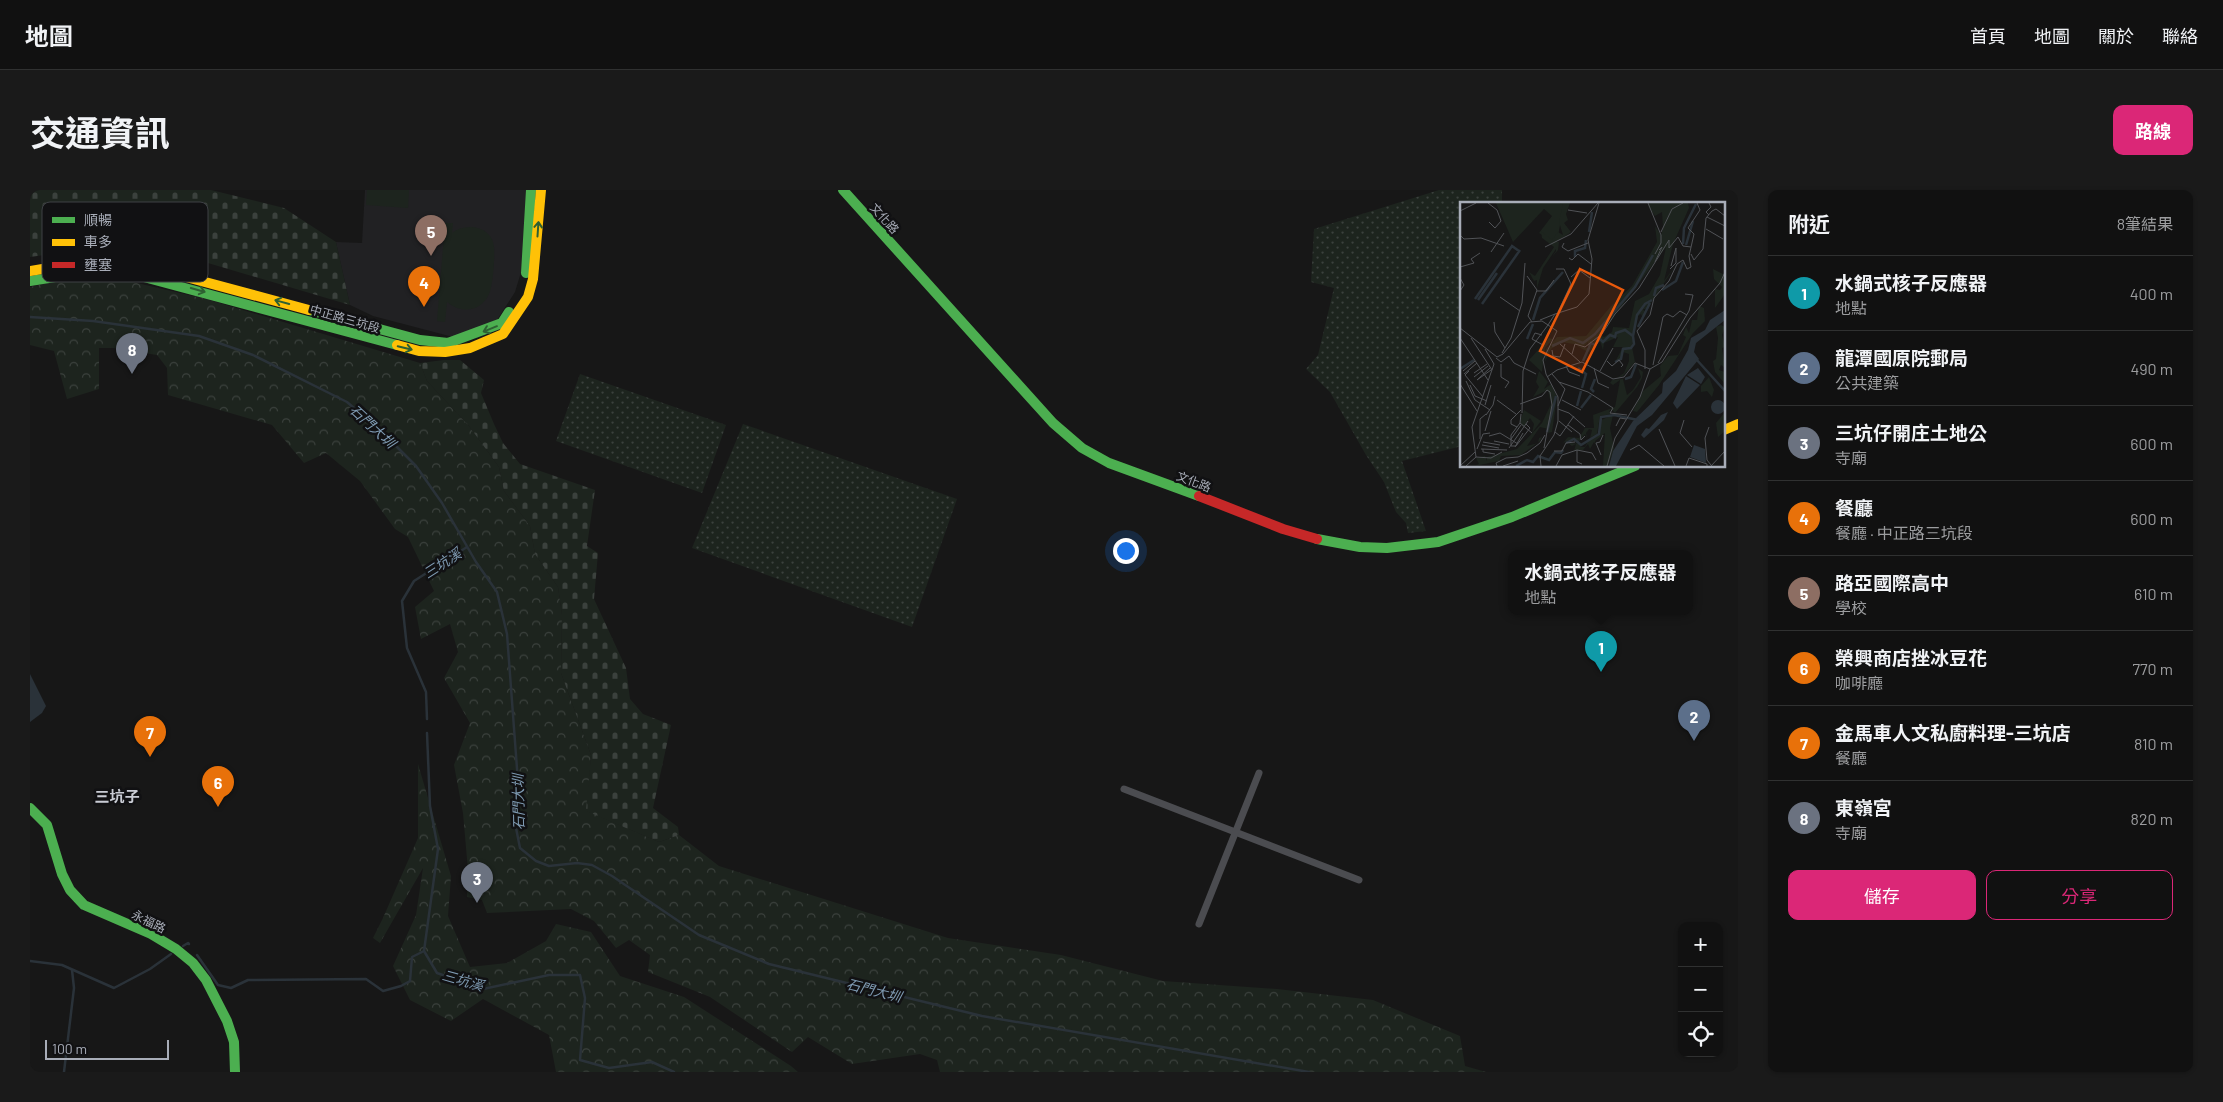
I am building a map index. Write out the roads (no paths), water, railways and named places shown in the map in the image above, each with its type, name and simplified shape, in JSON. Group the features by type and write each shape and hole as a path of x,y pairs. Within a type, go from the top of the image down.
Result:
{"main road":[{"name":"中正路三坑段","path":"205,282 420,340 448,343 502,323 522,294 527,270 531,190"},
{"name":"中正路三坑段","path":"163,282 419,351 445,352 470,348 503,334 528,297 533,279 541,190"},
{"name":"文化路","path":"843,190 1047,416 1083,449 1114,464 1298,534 1333,543 1365,548 1398,548 1434,544 1456,539 1495,525 1630,468"},
{"path":"1726,429 1738,424"},
{"name":"永福路","path":"30,808 47,826 62,874 70,890 84,905 151,934 176,949 193,963 206,980 227,1021 234,1042 235,1072"}],"street":[{"path":"1199,924 1259,773"},
{"path":"1124,789 1359,880"}],"waterway":[{"name":"石門大圳","path":"30,317 93,321 199,336 253,355 347,402 382,432 416,466 442,503 476,562 497,592 507,634 518,782 516,828 520,848 536,861 549,866 577,863 592,865 612,876 699,935 769,964 982,1016 1309,1072"},
{"name":"三坑溪","path":"427,719 426,692 407,648 402,601 414,581 467,547"},
{"name":"三坑溪","path":"427,733 430,806 438,849 424,951 437,973 483,989 549,975 580,975 585,998 580,1060 609,1068 652,1062 674,1072"},
{"path":"183,946 189,944"},
{"path":"197,955 218,985 231,988 248,980 366,979 383,991 401,986 410,981 412,957 424,951"},
{"path":"30,961 62,965 114,988 150,969 171,954"},
{"path":"64,1072 74,988 72,970"}],"place":[{"name":"路亞國際高中","path":"431,256"},
{"name":"餐廳","path":"424,307"},
{"name":"東嶺宮","path":"132,374"},
{"name":"水鍋式核子反應器","path":"1601,672"},
{"name":"龍潭國原院郵局","path":"1694,741"},
{"name":"金馬車人文私廚料理-三坑店","path":"150,757"},
{"name":"榮興商店挫冰豆花","path":"218,807"},
{"name":"三坑仔開庄土地公","path":"477,903"}],"district":[{"name":"三坑子","path":"117,796"}]}
